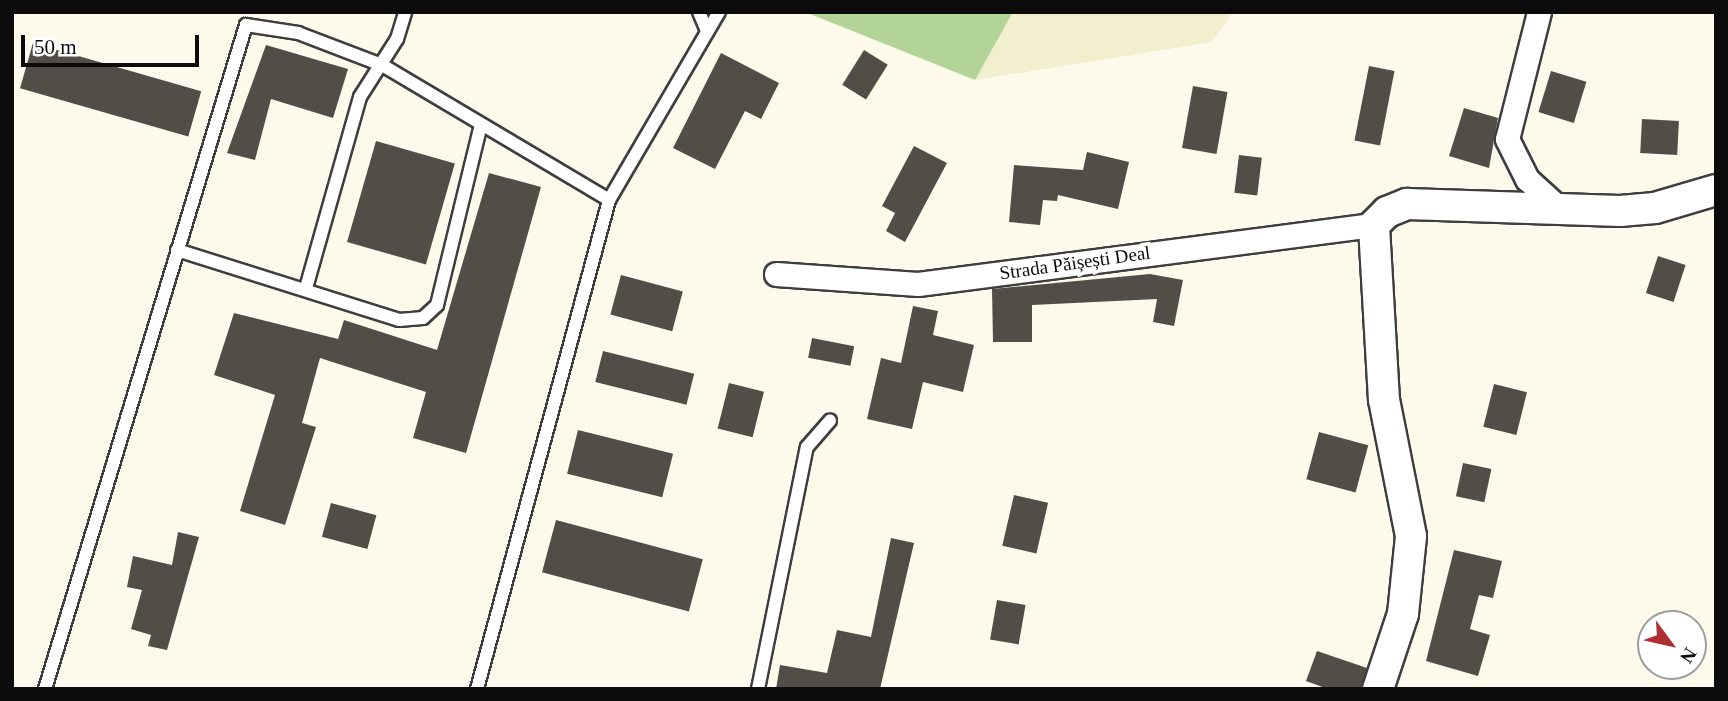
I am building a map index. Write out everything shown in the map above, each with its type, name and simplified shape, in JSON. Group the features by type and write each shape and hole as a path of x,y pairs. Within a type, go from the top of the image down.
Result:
{"street":[{"path":"1539,12 1507,139 1527,178 1558,207"},
{"name":"Strada Păișești Deal","path":"776,274 918,284 1374,225 1387,212 1407,204 1655,208 1716,190"},
{"path":"1374,225 1384,400 1410,536 1403,614 1378,689"}],"lane":[{"path":"306,288 360,97 382,65 405,12"},
{"path":"699,12 707,31"},
{"path":"477,689 609,200 719,12"},
{"path":"45,689 245,18 299,33 382,65 609,200"},
{"path":"177,250 306,288 399,320 423,318 437,305 481,125"},
{"path":"758,689 807,447 830,421"}],"shaded area":[{"path":"1013,12 1233,12 1212,42 975,80"}],"green space":[{"path":"805,12 1013,12 975,80"}],"building":[{"path":"33,43 201,91 188,136 20,88"},
{"path":"266,45 348,69 333,118 271,99 255,160 227,153"},
{"path":"864,50 888,65 866,100 842,85"},
{"path":"721,53 779,83 761,119 745,111 715,169 673,148"},
{"path":"1369,66 1395,71 1380,146 1354,141"},
{"path":"1551,71 1586,82 1574,123 1538,112"},
{"path":"1193,86 1227,92 1217,154 1182,148"},
{"path":"1464,108 1498,118 1489,168 1449,156"},
{"path":"1642,119 1679,121 1677,155 1640,153"},
{"path":"376,141 455,164 426,265 347,242"},
{"path":"914,146 947,163 905,242 886,231 895,213 882,206"},
{"path":"1087,152 1129,162 1118,209 1058,195 1057,201 1043,200 1040,225 1009,222 1014,165 1083,170"},
{"path":"1239,155 1262,158 1257,196 1234,193"},
{"path":"489,173 541,187 466,453 413,438 426,392 320,358 302,423 316,427 285,525 240,511 275,395 214,375 234,313 338,339 344,320 437,350"},
{"path":"1658,256 1686,265 1674,302 1646,293"},
{"path":"1150,274 1183,280 1174,326 1153,322 1157,299 1032,305 1032,342 993,342 992,289"},
{"path":"621,275 683,292 672,331 610,315"},
{"path":"913,306 938,311 933,335 974,345 963,392 923,382 912,429 867,419 881,358 901,363"},
{"path":"812,338 854,346 850,366 808,358"},
{"path":"603,351 694,374 686,405 595,382"},
{"path":"729,383 764,392 753,437 718,429"},
{"path":"1494,384 1527,392 1516,435 1483,427"},
{"path":"578,430 673,454 662,497 567,474"},
{"path":"1319,432 1368,445 1356,493 1306,479"},
{"path":"1463,463 1491,469 1484,502 1456,496"},
{"path":"1014,495 1048,503 1036,554 1002,546"},
{"path":"331,503 376,515 367,549 322,537"},
{"path":"556,520 703,559 689,612 542,572"},
{"path":"178,532 199,537 167,650 148,646 151,635 131,629 142,590 127,587 133,556 172,565"},
{"path":"891,538 914,543 880,689 776,689 780,665 827,673 837,630 871,637"},
{"path":"1454,550 1502,561 1493,598 1479,595 1470,629 1490,635 1478,676 1426,661"},
{"path":"997,600 1026,605 1019,644 990,639"},
{"path":"1317,651 1367,668 1361,689 1328,689 1306,681"}]}
